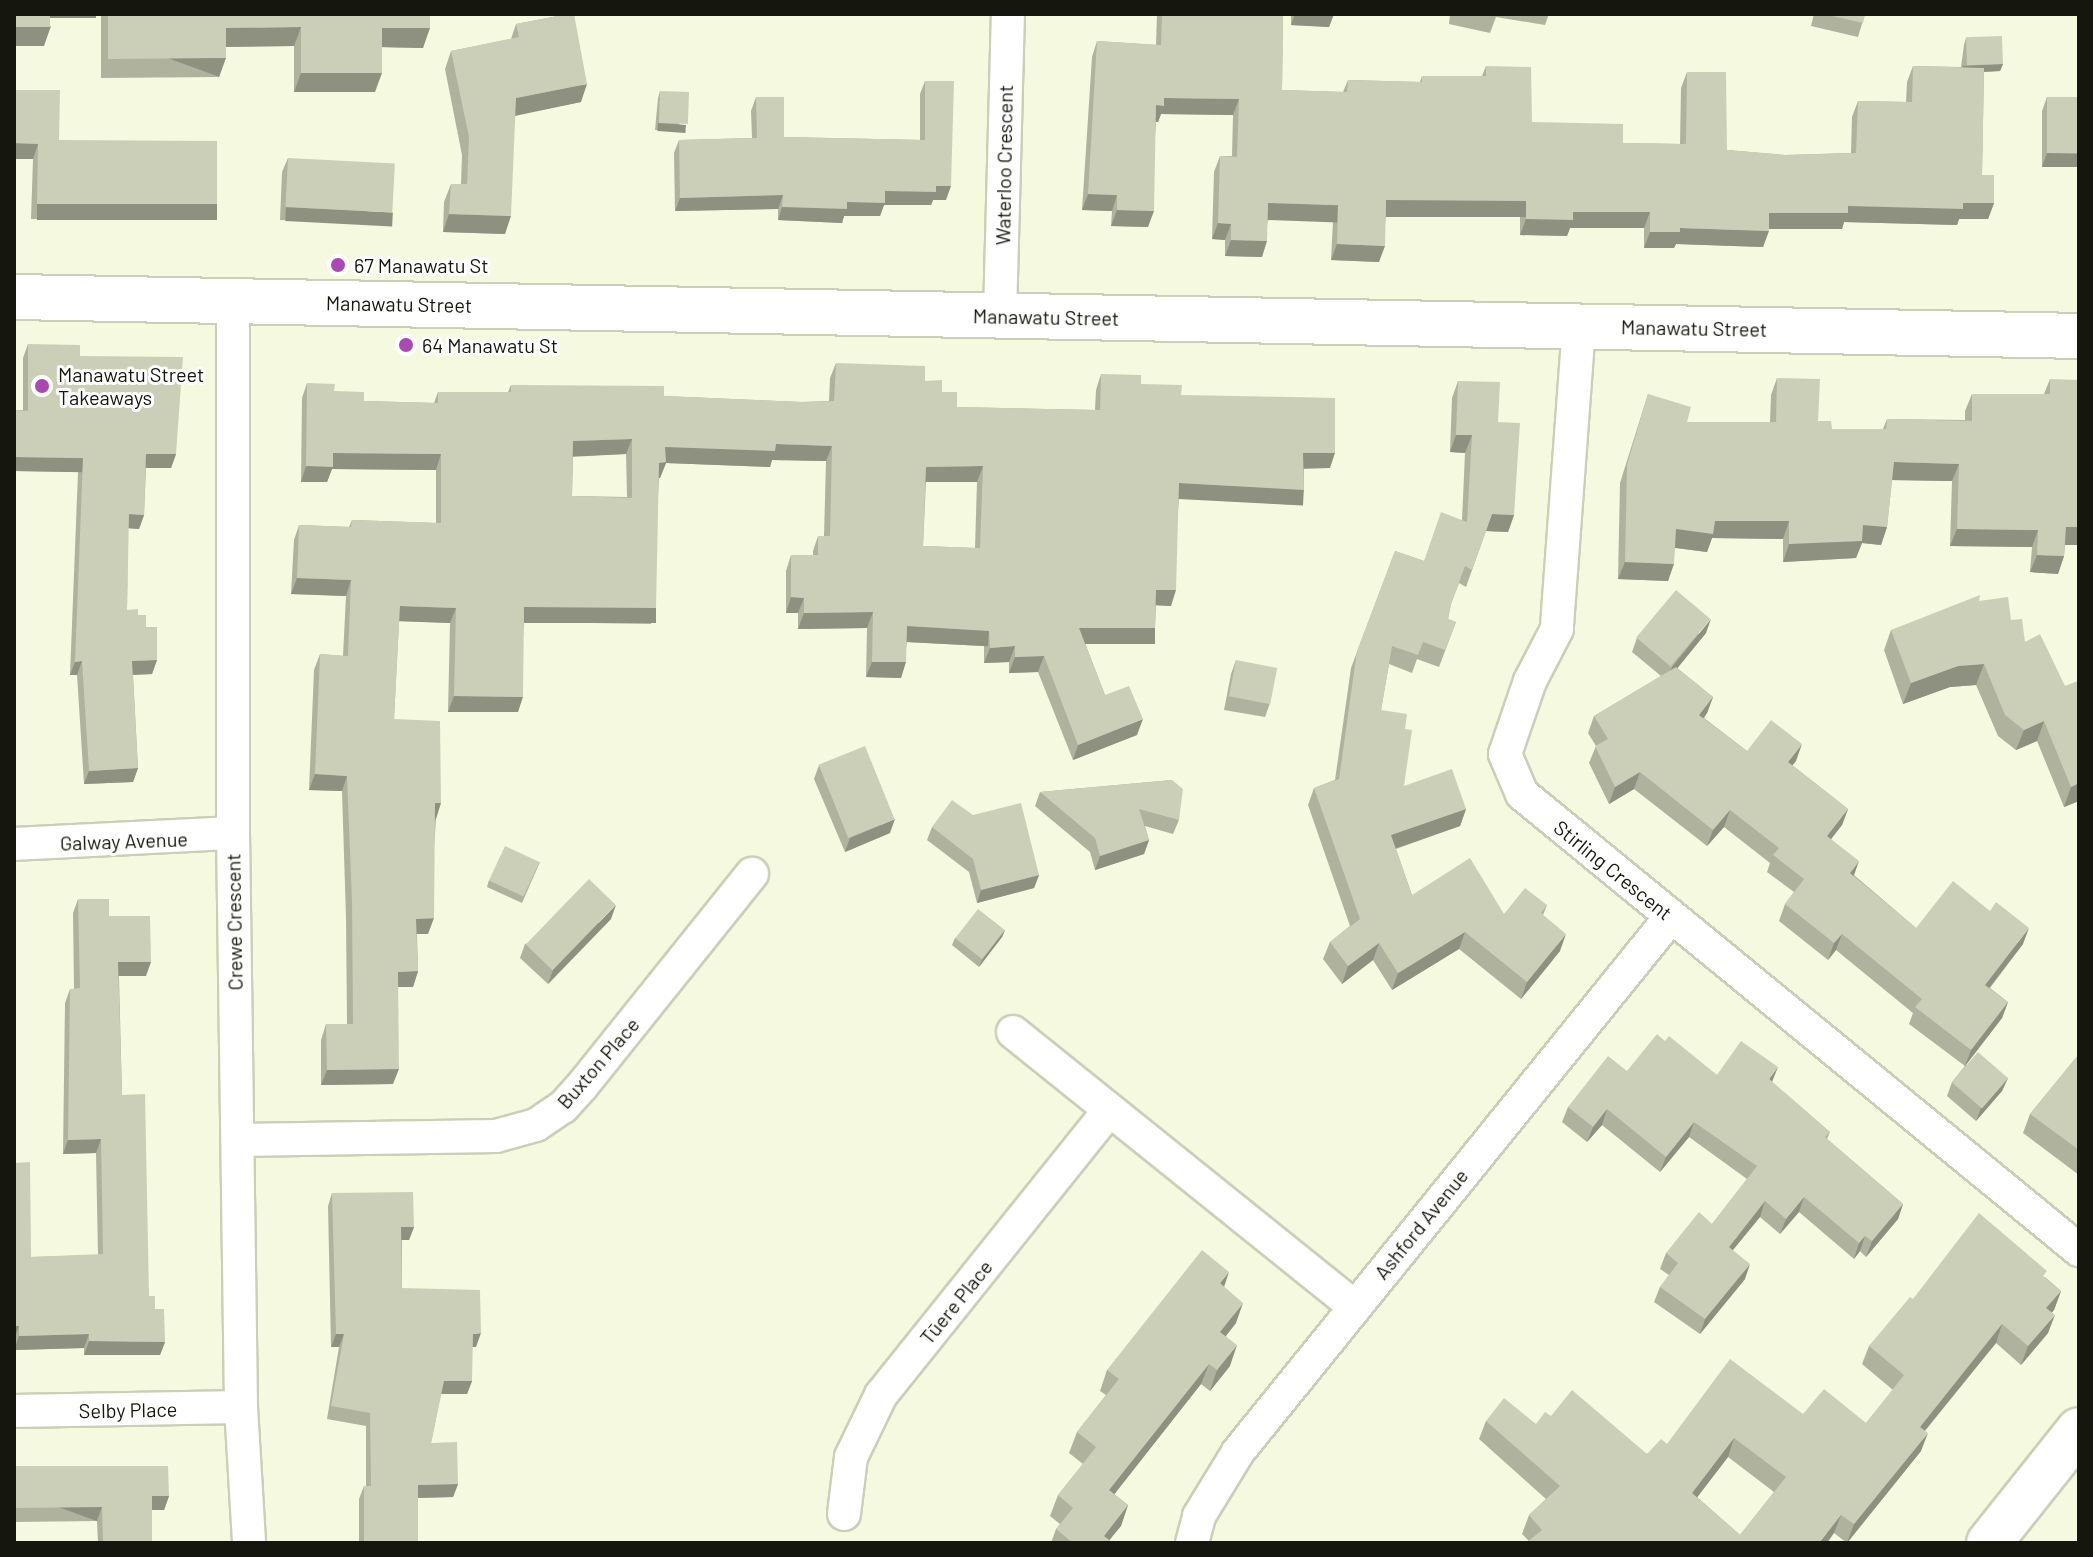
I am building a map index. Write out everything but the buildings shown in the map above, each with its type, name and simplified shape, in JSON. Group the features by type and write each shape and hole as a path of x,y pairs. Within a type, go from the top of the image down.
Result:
{"street":[{"name":"Waterloo Crescent","path":"1000,316 1008,14"},
{"name":"Manawatu Street","path":"14,297 2079,336"},
{"name":"Crewe Crescent","path":"233,301 233,833 241,1407 249,1543"},
{"name":"Stirling Crescent","path":"1579,326 1557,629 1530,681 1505,754 1522,794 2079,1250"},
{"name":"Galway Avenue","path":"14,844 233,833"},
{"name":"Buxton Place","path":"238,1140 496,1136 536,1125 563,1107 582,1086 752,874"},
{"name":"Ashford Avenue","path":"1192,1543 1199,1516 1238,1452 1671,917"},
{"path":"1013,1032 1354,1306"},
{"name":"Tūere Place","path":"844,1514 851,1457 881,1395 1109,1110"},
{"name":"Selby Place","path":"14,1411 241,1407"},
{"path":"1989,1543 2079,1430"}],"place":[{"name":"67 Manawatu St","path":"338,265"},
{"name":"64 Manawatu St","path":"406,345"},
{"name":"Manawatu Street Takeaways","path":"42,386"}]}
